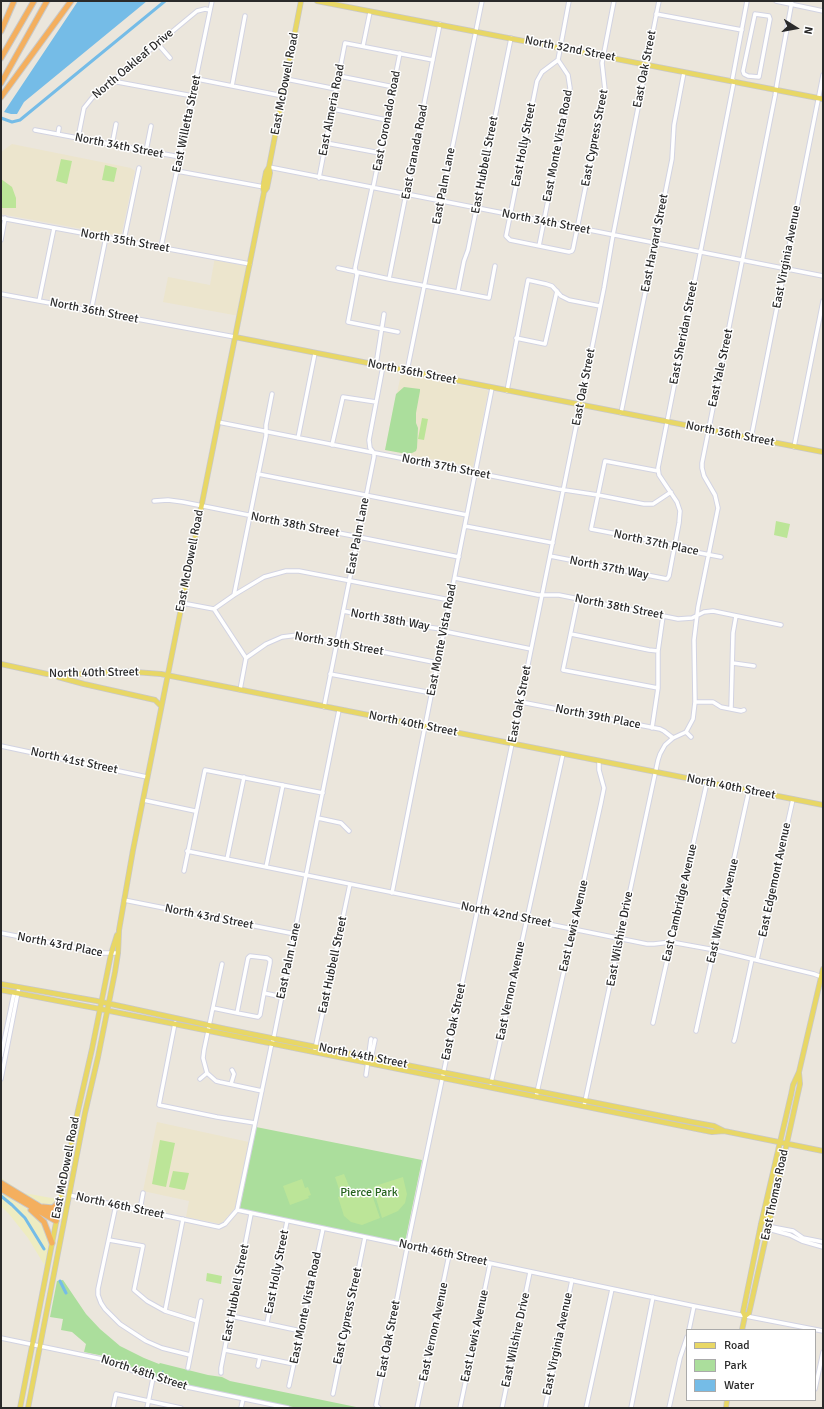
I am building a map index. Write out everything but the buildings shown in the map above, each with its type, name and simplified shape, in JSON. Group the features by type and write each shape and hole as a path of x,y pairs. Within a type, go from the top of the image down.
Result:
{"highway":[{"path":"1,31 14,1"},
{"path":"1,58 34,1"},
{"path":"1,84 47,1"},
{"path":"1,97 71,1"},
{"path":"1,1183 38,1205 56,1219"},
{"path":"1,1189 56,1219"},
{"path":"15,1197 42,1220 47,1228 52,1243"},
{"path":"38,1205 50,1208 54,1207 60,1201"}],"main road":[{"name":"East McDowell Road","path":"28,1408 73,1173 108,1011 118,953 119,930 124,900 147,777 265,189 266,172 269,167 302,1"},
{"name":"North 32nd Street","path":"317,1 821,98"},
{"name":"North 36th Street","path":"235,338 823,452"},
{"name":"North 40th Street","path":"1,664 47,674 78,675 122,670 168,675 823,805"},
{"path":"47,674 155,700 161,706"},
{"name":"East McDowell Road","path":"20,1408 81,1094 102,1002 111,954 119,930"},
{"name":"East Thomas Road","path":"745,1316 749,1313 761,1260 800,1084 800,1072 823,969"},
{"name":"North 44th Street","path":"1,984 109,1003 209,1026 316,1047 442,1079 489,1087 712,1132 724,1131"},
{"name":"North 44th Street","path":"1,990 315,1053 443,1072 586,1100 714,1126 724,1131 823,1151"},
{"name":"East Thomas Road","path":"742,1329 745,1316 743,1312 761,1224 793,1085 800,1072"},
{"path":"83,1086 91,1087"},
{"path":"81,1094 89,1096"},
{"path":"71,1144 80,1141"},
{"path":"66,1172 73,1173"},
{"path":"64,1178 65,1189 69,1195"},
{"path":"761,1260 760,1250 764,1230 761,1224 766,1219 771,1199 776,1190"},
{"path":"56,1219 64,1222"},
{"path":"43,1294 50,1295"},
{"path":"22,1400 29,1401"}],"street":[{"name":"East Willetta Street","path":"161,247 212,1"},
{"name":"East Palm Lane","path":"407,371 482,1"},
{"path":"558,60 569,1"},
{"name":"East Cypress Street","path":"539,246 569,252 572,251 578,228 605,90 605,82 602,71 603,56 614,1"},
{"name":"East Oak Street","path":"378,1407 407,1246 532,649 659,1"},
{"name":"East Sheridan Street","path":"658,471 666,422 733,81 747,1"},
{"path":"776,1 792,3 823,11"},
{"name":"East Yale Street","path":"686,732 693,719 695,702 694,640 697,614 718,508 715,495 706,480 702,468 792,3"},
{"name":"North Oakleaf Drive","path":"78,138 84,108 92,98 197,11 205,9 210,10"},
{"path":"370,12 362,46 433,60"},
{"path":"656,14 742,30"},
{"path":"755,14 769,16 770,19 760,76 751,77 744,74 743,71 755,14"},
{"path":"232,86 245,16"},
{"name":"East Granada Road","path":"389,279 440,24"},
{"name":"East Hubbell Street","path":"458,291 477,208 511,38"},
{"name":"East Almeria Road","path":"319,178 345,43 362,46"},
{"path":"158,44 170,58"},
{"name":"East Coronado Road","path":"382,329 348,322 357,275 355,268 400,53"},
{"name":"East Holly Street","path":"539,246 510,240 507,239 506,236 537,81 545,68 558,60"},
{"name":"East Monte Vista Road","path":"539,246 570,88 568,75 558,60"},
{"name":"East Harvard Street","path":"621,413 672,159 674,125 684,72"},
{"name":"East Virginia Avenue","path":"751,438 821,98 823,75"},
{"path":"339,76 394,87"},
{"path":"749,84 751,77"},
{"path":"197,79 283,96"},
{"path":"286,79 336,89"},
{"path":"112,80 193,96"},
{"path":"333,109 387,120"},
{"path":"112,144 116,124"},
{"path":"146,151 151,126"},
{"name":"North 34th Street","path":"58,134 59,128"},
{"name":"North 34th Street","path":"34,130 180,157"},
{"path":"326,143 380,153"},
{"name":"North 34th Street","path":"269,167 823,276"},
{"path":"124,240 139,168"},
{"name":"North 34th Street","path":"177,171 265,189"},
{"path":"1,240 3,218"},
{"name":"North 35th Street","path":"3,218 250,264"},
{"path":"39,301 54,228"},
{"path":"91,310 106,237"},
{"path":"338,268 489,298 495,266"},
{"path":"507,391 528,280 546,284 568,300 600,306"},
{"path":"516,338 545,344 557,291"},
{"name":"North 36th Street","path":"1,294 235,338"},
{"path":"794,447 823,301"},
{"path":"376,365 384,314"},
{"path":"382,329 398,332"},
{"path":"298,438 315,353"},
{"name":"East Palm Lane","path":"324,707 374,453 370,448 369,440 383,366"},
{"name":"East Monte Vista Road","path":"392,893 492,388"},
{"path":"234,595 272,394"},
{"path":"332,445 343,397 376,402"},
{"name":"North 37th Street","path":"218,422 563,490 649,504 653,504 671,492"},
{"path":"598,495 605,461 658,471 677,502 680,511 675,545"},
{"path":"258,474 467,515"},
{"name":"North 37th Place","path":"598,495 591,530 675,545 721,557"},
{"name":"North 38th Street","path":"154,501 176,501 459,557"},
{"path":"465,526 553,543"},
{"name":"North 37th Way","path":"550,556 667,579 675,545"},
{"path":"182,603 214,609 264,577 286,571 303,571 349,579 450,600"},
{"name":"North 38th Street","path":"455,578 542,595 558,594 682,619 692,618 697,614 708,611 782,625"},
{"path":"578,598 563,670 658,688"},
{"path":"214,609 246,658 240,690"},
{"name":"North 38th Way","path":"343,611 444,630 532,649"},
{"path":"652,728 658,688 658,650 663,616"},
{"path":"731,709 733,633 736,616"},
{"path":"571,634 649,650 658,650"},
{"name":"North 39th Street","path":"246,658 266,644 290,635 307,636 438,663"},
{"path":"733,663 754,666"},
{"path":"330,674 432,693"},
{"name":"North 39th Place","path":"521,702 652,728 664,731 673,738"},
{"path":"695,702 713,702 731,709 741,711 744,710"},
{"name":"East Palm Lane","path":"236,1210 282,997 340,710"},
{"path":"655,772 662,750 673,738 686,732 691,737"},
{"name":"North 41st Street","path":"1,746 147,777"},
{"name":"East Vernon Avenue","path":"489,1087 517,960 528,920 563,754"},
{"name":"East Lewis Avenue","path":"536,1097 604,788 599,770 599,761"},
{"path":"184,871 205,770 323,793"},
{"name":"East Wilshire Drive","path":"584,1106 655,772"},
{"path":"227,859 244,777"},
{"name":"East Cambridge Avenue","path":"653,1023 707,782"},
{"path":"266,867 283,785"},
{"name":"East Windsor Avenue","path":"696,1032 749,790"},
{"name":"East Edgemont Avenue","path":"758,960 793,799"},
{"path":"143,800 196,811"},
{"path":"318,818 341,823 349,831"},
{"name":"North 42nd Street","path":"187,851 620,938 654,944 671,942 714,950 822,977"},
{"name":"East Hubbell Street","path":"315,1053 350,884"},
{"name":"North 43rd Street","path":"124,900 295,934"},
{"name":"North 43rd Place","path":"1,933 111,954 118,953"},
{"path":"213,1008 237,1013 258,1017 260,1014 270,962 267,958 250,956 248,958 237,1013"},
{"path":"734,1041 752,959"},
{"path":"222,964 203,1058 207,1073 216,1080 262,1091"},
{"path":"1,1056 16,993 19,987"},
{"path":"1,1079 16,993"},
{"path":"264,994 282,997"},
{"path":"176,1018 159,1105 255,1123"},
{"path":"366,1075 369,1061 368,1054 373,1039"},
{"path":"231,1084 234,1074 232,1070"},
{"path":"200,1079 207,1073"},
{"path":"612,1112 614,1106"},
{"path":"140,1210 143,1193"},
{"name":"North 46th Street","path":"69,1195 219,1226 225,1224 236,1210 490,1264 813,1329"},
{"path":"116,1205 98,1295 101,1303 120,1324 135,1334 162,1348 190,1355"},
{"name":"East Hubbell Street","path":"221,1373 251,1214"},
{"path":"165,1311 183,1219"},
{"name":"East Holly Street","path":"267,1323 287,1222"},
{"path":"768,1228 772,1226 793,1231 803,1238 823,1242"},
{"path":"768,1228 823,1247"},
{"name":"East Monte Vista Road","path":"289,1386 323,1229"},
{"name":"East Cypress Street","path":"332,1394 365,1237"},
{"path":"109,1240 143,1246 134,1290 147,1301 165,1311 197,1321"},
{"name":"East Vernon Avenue","path":"417,1408 449,1255"},
{"name":"East Lewis Avenue","path":"460,1408 490,1264"},
{"name":"East Wilshire Drive","path":"502,1408 530,1272"},
{"name":"East Virginia Avenue","path":"545,1408 572,1280"},
{"path":"586,1408 612,1289"},
{"path":"631,1408 653,1297"},
{"path":"188,1368 201,1301"},
{"path":"689,1329 694,1306"},
{"path":"231,1316 302,1331"},
{"name":"North 48th Street","path":"1,1338 107,1360 153,1378 202,1391 288,1408"},
{"path":"669,1408 680,1358 686,1340"},
{"path":"225,1350 294,1364"},
{"path":"816,1384 823,1352"},
{"path":"258,1366 260,1357"},
{"path":"147,1408 153,1378"},
{"path":"113,1408 116,1394 181,1408"},
{"path":"241,1408 243,1399"}],"shaded area":[{"path":"12,144 131,168 135,171 121,236 1,214 1,152"},
{"path":"215,257 250,264 239,316 163,302 168,277 210,285"},
{"path":"401,374 487,390 488,392 473,467 385,450"},
{"path":"157,1122 249,1142 236,1207 221,1224 186,1217 189,1201 143,1191"}],"green space":[{"path":"61,159 72,161 67,184 56,181"},
{"path":"105,165 117,168 114,182 102,180"},
{"path":"1,179 12,187 16,198 16,208 1,208"},
{"path":"404,387 420,389 416,413 416,423 418,428 417,448 416,451 407,454 385,450 396,394"},
{"path":"422,418 428,419 424,440 418,439"},
{"path":"776,521 790,524 787,538 774,535"},
{"name":"Pierce Park","path":"256,1127 422,1160 405,1242 403,1243 241,1210 240,1207"},
{"path":"160,1140 175,1143 166,1187 152,1184"},
{"path":"173,1171 189,1173 184,1190 169,1187"},
{"path":"344,1174 349,1186 339,1189 335,1177"},
{"path":"403,1177 407,1194 405,1203 398,1211 382,1218 373,1188"},
{"path":"302,1179 305,1188 308,1187 311,1195 308,1196 309,1198 290,1205 283,1186"},
{"path":"368,1188 370,1189 380,1218 362,1225 351,1222 344,1216 338,1197"},
{"path":"207,1273 222,1276 221,1284 206,1281"},
{"path":"63,1280 86,1314 100,1329 120,1346 144,1358 159,1364 222,1377 230,1381 361,1408 298,1408 203,1389 169,1381 143,1372 109,1357 84,1352 86,1344 72,1332 61,1330 63,1319 50,1317 57,1281"}],"sand":[{"path":"1,1178 24,1193 57,1199 55,1204 46,1206 1,1180"},
{"path":"1,1192 35,1214 42,1223 48,1236 48,1250 45,1266 28,1238 1,1206"}],"water":[{"path":"78,1 147,1 24,102 17,114 4,112"}],"waterway":[{"path":"1,118 12,122 20,120 165,1"},
{"path":"1,1196 25,1218 44,1249"},
{"path":"60,1281 66,1293"},
{"path":"160,1380 163,1371"}]}
